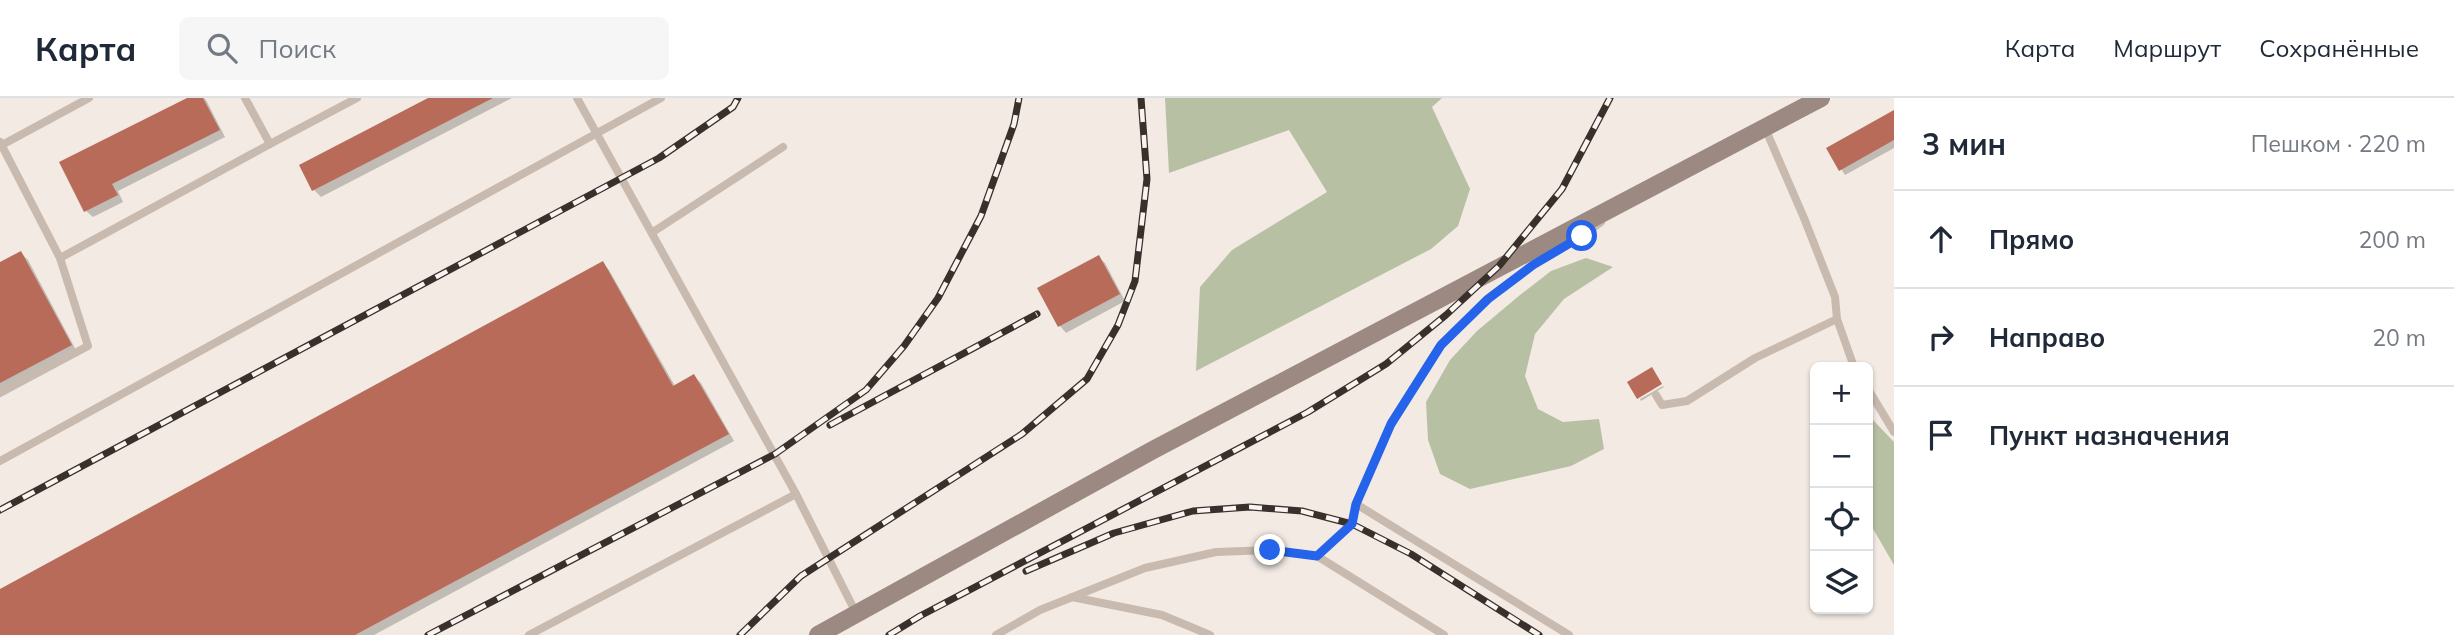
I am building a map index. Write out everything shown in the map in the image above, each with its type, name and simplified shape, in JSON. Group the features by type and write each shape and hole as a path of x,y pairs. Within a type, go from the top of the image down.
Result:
{"street":[{"path":"818,635 1153,450 1821,98"}],"lane":[{"path":"0,393 88,345 60,258 1,144 89,98"},
{"path":"245,98 270,144"},
{"path":"60,258 356,98"},
{"path":"577,98 796,494 856,614"},
{"path":"0,461 661,98"},
{"path":"1765,128 1835,296 1837,319 1852,362"},
{"path":"653,232 783,147"},
{"path":"1317,556 1352,524 1356,504 1391,424 1441,345 1488,299 1533,265 1582,236 1639,193"},
{"path":"1656,395 1662,405 1687,401 1755,358 1837,319"},
{"path":"1873,397 1894,432"},
{"path":"529,635 796,494"},
{"path":"1356,504 1569,635"},
{"path":"996,635 1040,610 1144,568 1216,552 1270,550 1317,556 1444,635"},
{"path":"1072,597 1162,615 1210,635"}],"green space":[{"path":"1165,98 1442,98 1432,107 1470,189 1458,226 1431,249 1196,371 1200,287 1232,250 1327,192 1289,130 1169,173"},
{"path":"1586,258 1613,267 1564,299 1535,334 1525,376 1538,409 1563,422 1599,419 1604,449 1571,466 1470,489 1440,474 1428,440 1426,402 1450,360 1477,331 1551,271"},
{"path":"1873,420 1894,442 1894,565 1873,529"}],"building":[{"path":"187,98 203,98 220,130 112,184 118,195 84,212 59,162"},
{"path":"428,98 493,98 312,191 299,165"},
{"path":"1894,110 1894,140 1839,171 1826,148"},
{"path":"21,251 72,345 0,383 0,262"},
{"path":"1099,255 1120,294 1058,327 1037,288"},
{"path":"603,261 673,386 694,374 729,434 355,635 0,635 0,589"},
{"path":"1652,367 1662,384 1637,399 1627,382"}],"railway":[{"path":"0,510 659,158 733,107 738,98"},
{"path":"428,635 775,454 866,390 904,346 938,298 981,216 1014,124 1019,98"},
{"path":"740,635 801,576 1022,434 1087,379 1118,325 1135,281 1147,179 1141,98"},
{"path":"889,635 920,616 1308,412 1386,364 1446,315 1499,266 1562,189 1610,98"},
{"path":"830,425 1037,314"},
{"path":"1026,571 1114,533 1193,511 1250,507 1302,511 1352,524 1411,554 1539,635"}],"route":[{"path":"1270,550 1317,556 1352,524 1356,504 1391,424 1441,345 1488,299 1533,265 1582,236"}]}
